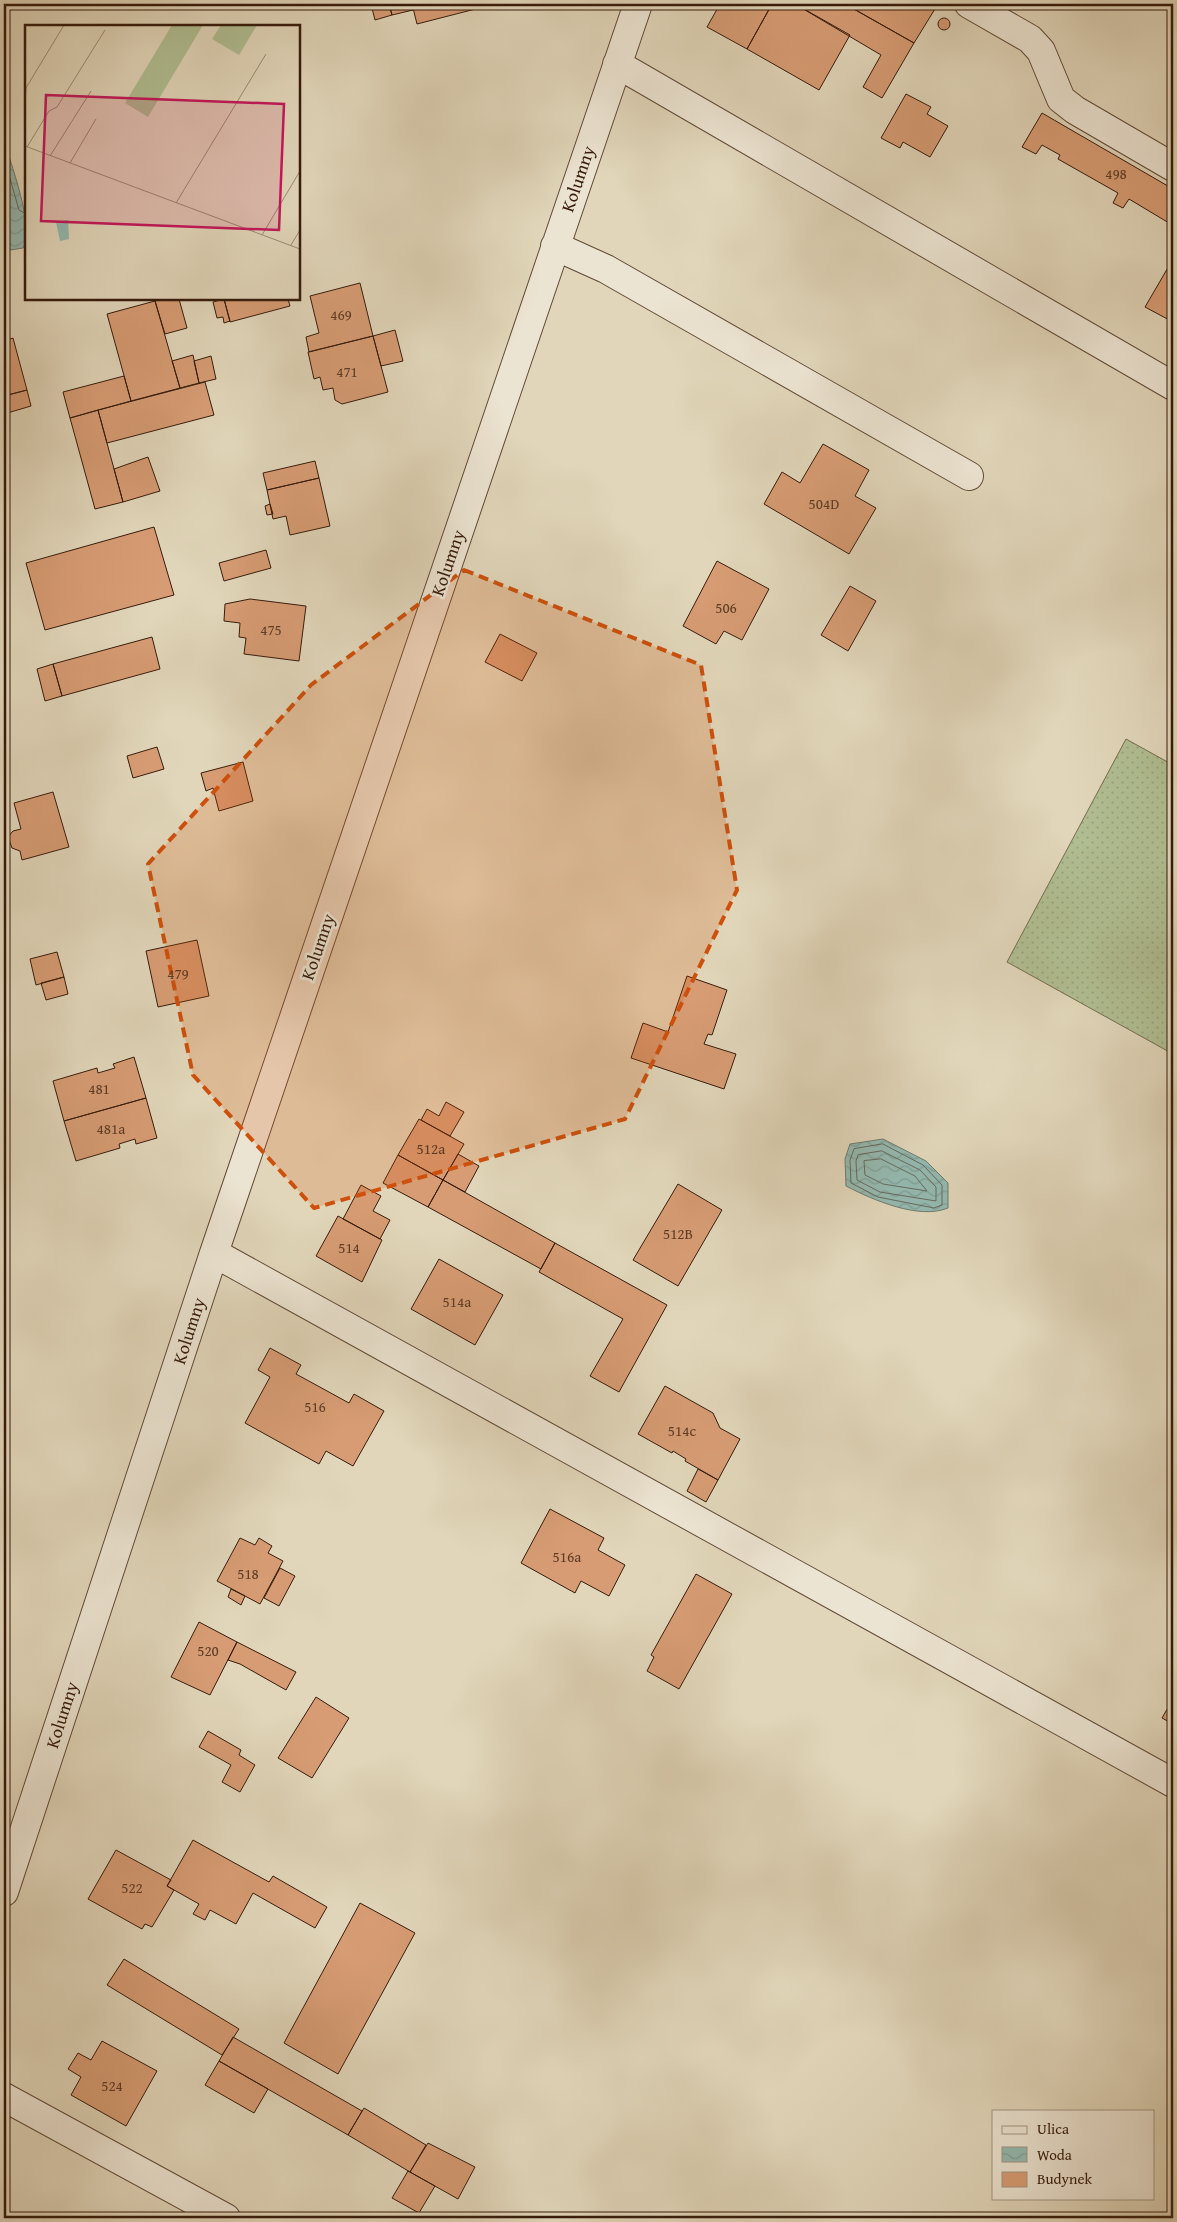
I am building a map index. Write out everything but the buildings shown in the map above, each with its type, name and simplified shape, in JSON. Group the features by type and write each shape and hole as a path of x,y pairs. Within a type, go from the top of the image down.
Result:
{"street":[{"name":"Kolumny","path":"4,1892 214,1253 638,4"},
{"path":"969,4 1030,38 1041,51 1061,98 1075,110 1173,168"},
{"path":"617,64 1173,386"},
{"path":"555,246 606,269 969,476"},
{"path":"214,1253 1173,1783"},
{"path":"4,2097 226,2218"}],"highlighted area":[{"path":"464,570 701,665 737,890 625,1119 314,1208 193,1075 148,864 311,685"}],"green space":[{"path":"1126,739 1173,765 1173,1054 1007,962"}],"water":[{"path":"4,141 21,196 25,220 25,242 23,248 4,251"},
{"path":"883,1139 926,1161 948,1183 948,1208 924,1212 896,1207 846,1186 845,1159 850,1144"}]}
